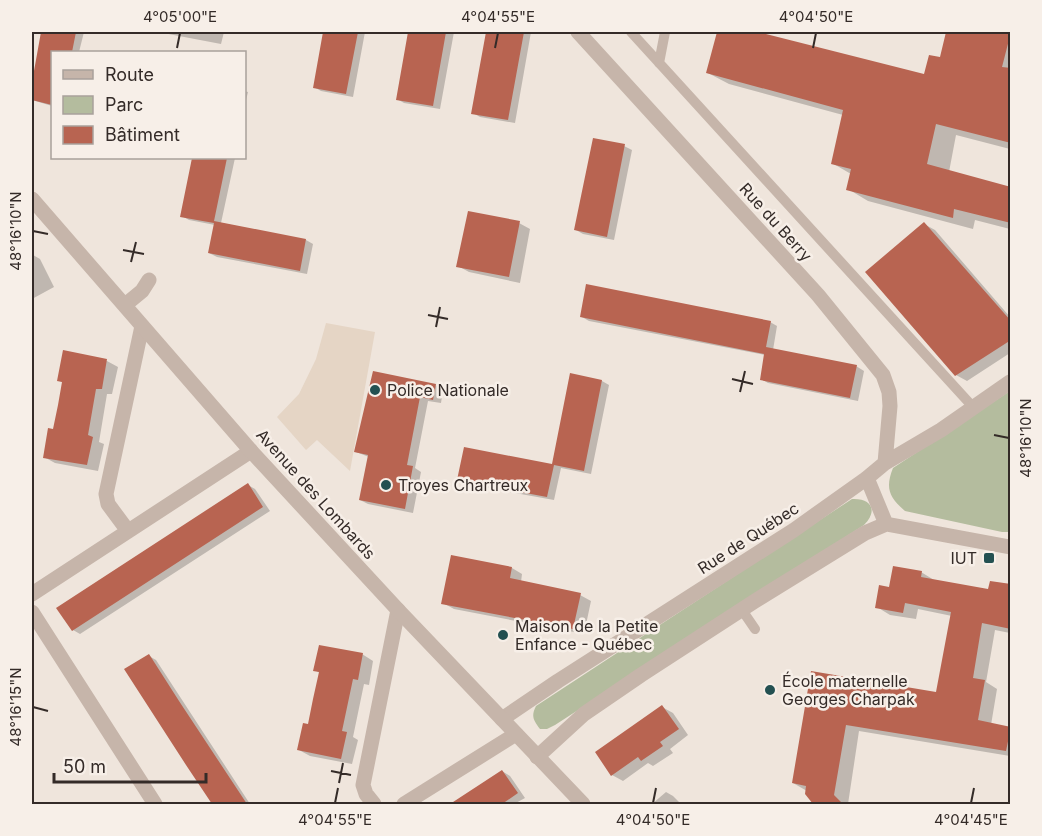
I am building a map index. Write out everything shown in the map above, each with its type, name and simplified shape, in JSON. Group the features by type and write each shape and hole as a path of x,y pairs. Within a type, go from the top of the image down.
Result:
{"street":[{"name":"Rue du Berry","path":"578,32 818,295 883,375 889,392 890,406 885,463"},
{"name":"Avenue des Lombards","path":"32,199 251,451 398,610 583,804"},
{"path":"125,305 142,291 149,280"},
{"path":"128,531 108,504 106,494 142,326"},
{"name":"Rue de Québec","path":"502,719 794,530 885,463 1011,382"},
{"path":"32,594 251,451"},
{"path":"867,478 886,524"},
{"path":"537,756 584,714 742,610 865,533 886,524 1011,547"},
{"path":"374,804 366,794 363,785 398,610"},
{"path":"32,612 155,804"},
{"path":"404,804 516,734"}],"lane":[{"path":"631,32 973,407"},
{"path":"659,63 665,32"},
{"path":"742,610 755,629"}],"green space":[{"path":"1010,391 1010,532 905,511 890,492 889,481 893,468"},
{"path":"852,499 859,499 871,506 871,515 864,525 555,725 547,729 540,729 533,715 536,706"}],"shaded area":[{"path":"326,323 375,332 350,471 317,440 306,450 277,417 299,394 316,359"}],"building":[{"path":"41,32 76,32 72,51 51,51 51,105 32,100 32,82"},
{"path":"323,32 358,32 346,94 313,88"},
{"path":"408,32 446,32 433,106 396,100"},
{"path":"486,32 524,32 508,120 471,114"},
{"path":"717,32 758,32 924,74 929,55 940,57 946,32 1011,32 1002,67 1011,68 1011,143 936,124 927,164 1011,187 1011,223 954,209 953,218 846,190 851,169 831,164 843,110 706,73"},
{"path":"593,138 625,144 607,237 574,230"},
{"path":"192,159 227,159 214,221 306,239 300,271 208,253 214,223 180,217"},
{"path":"468,211 520,221 509,277 456,267"},
{"path":"924,222 1011,321 1011,340 955,376 865,272"},
{"path":"586,284 771,321 766,347 857,365 850,398 760,380 764,354 580,317"},
{"path":"63,350 107,359 102,389 96,389 88,435 93,437 87,465 43,458 48,428 53,429 58,405 62,382 57,381"},
{"path":"373,371 436,384 433,400 420,397 407,465 413,466 405,509 359,500 368,455 354,452"},
{"path":"570,373 602,380 584,471 554,465 547,497 457,480 464,447 552,464"},
{"path":"248,483 263,507 72,631 56,608"},
{"path":"451,555 512,567 510,578 581,593 573,629 441,604"},
{"path":"893,566 922,571 921,577 988,589 990,581 1011,584 1011,629 982,623 973,678 985,680 978,720 1011,727 1006,751 846,725 834,795 843,804 813,804 805,794 806,786 792,783 811,671 936,692 951,612 905,603 903,613 875,608 879,585 889,587"},
{"path":"319,645 363,653 358,680 353,679 342,731 347,732 341,759 297,750 303,723 308,724 319,672 313,671"},
{"path":"149,654 247,804 212,804 186,765 124,669"},
{"path":"662,705 679,729 660,742 663,746 641,761 638,757 611,776 595,752"},
{"path":"502,770 518,793 502,804 450,804"}],"place":[{"name":"Police Nationale","path":"375,390"},
{"name":"Troyes Chartreux","path":"386,485"},
{"name":"IUT","path":"989,558"},
{"name":"Maison de la Petite Enfance - Québec","path":"503,635"},
{"name":"École maternelle Georges Charpak","path":"770,690"}]}
